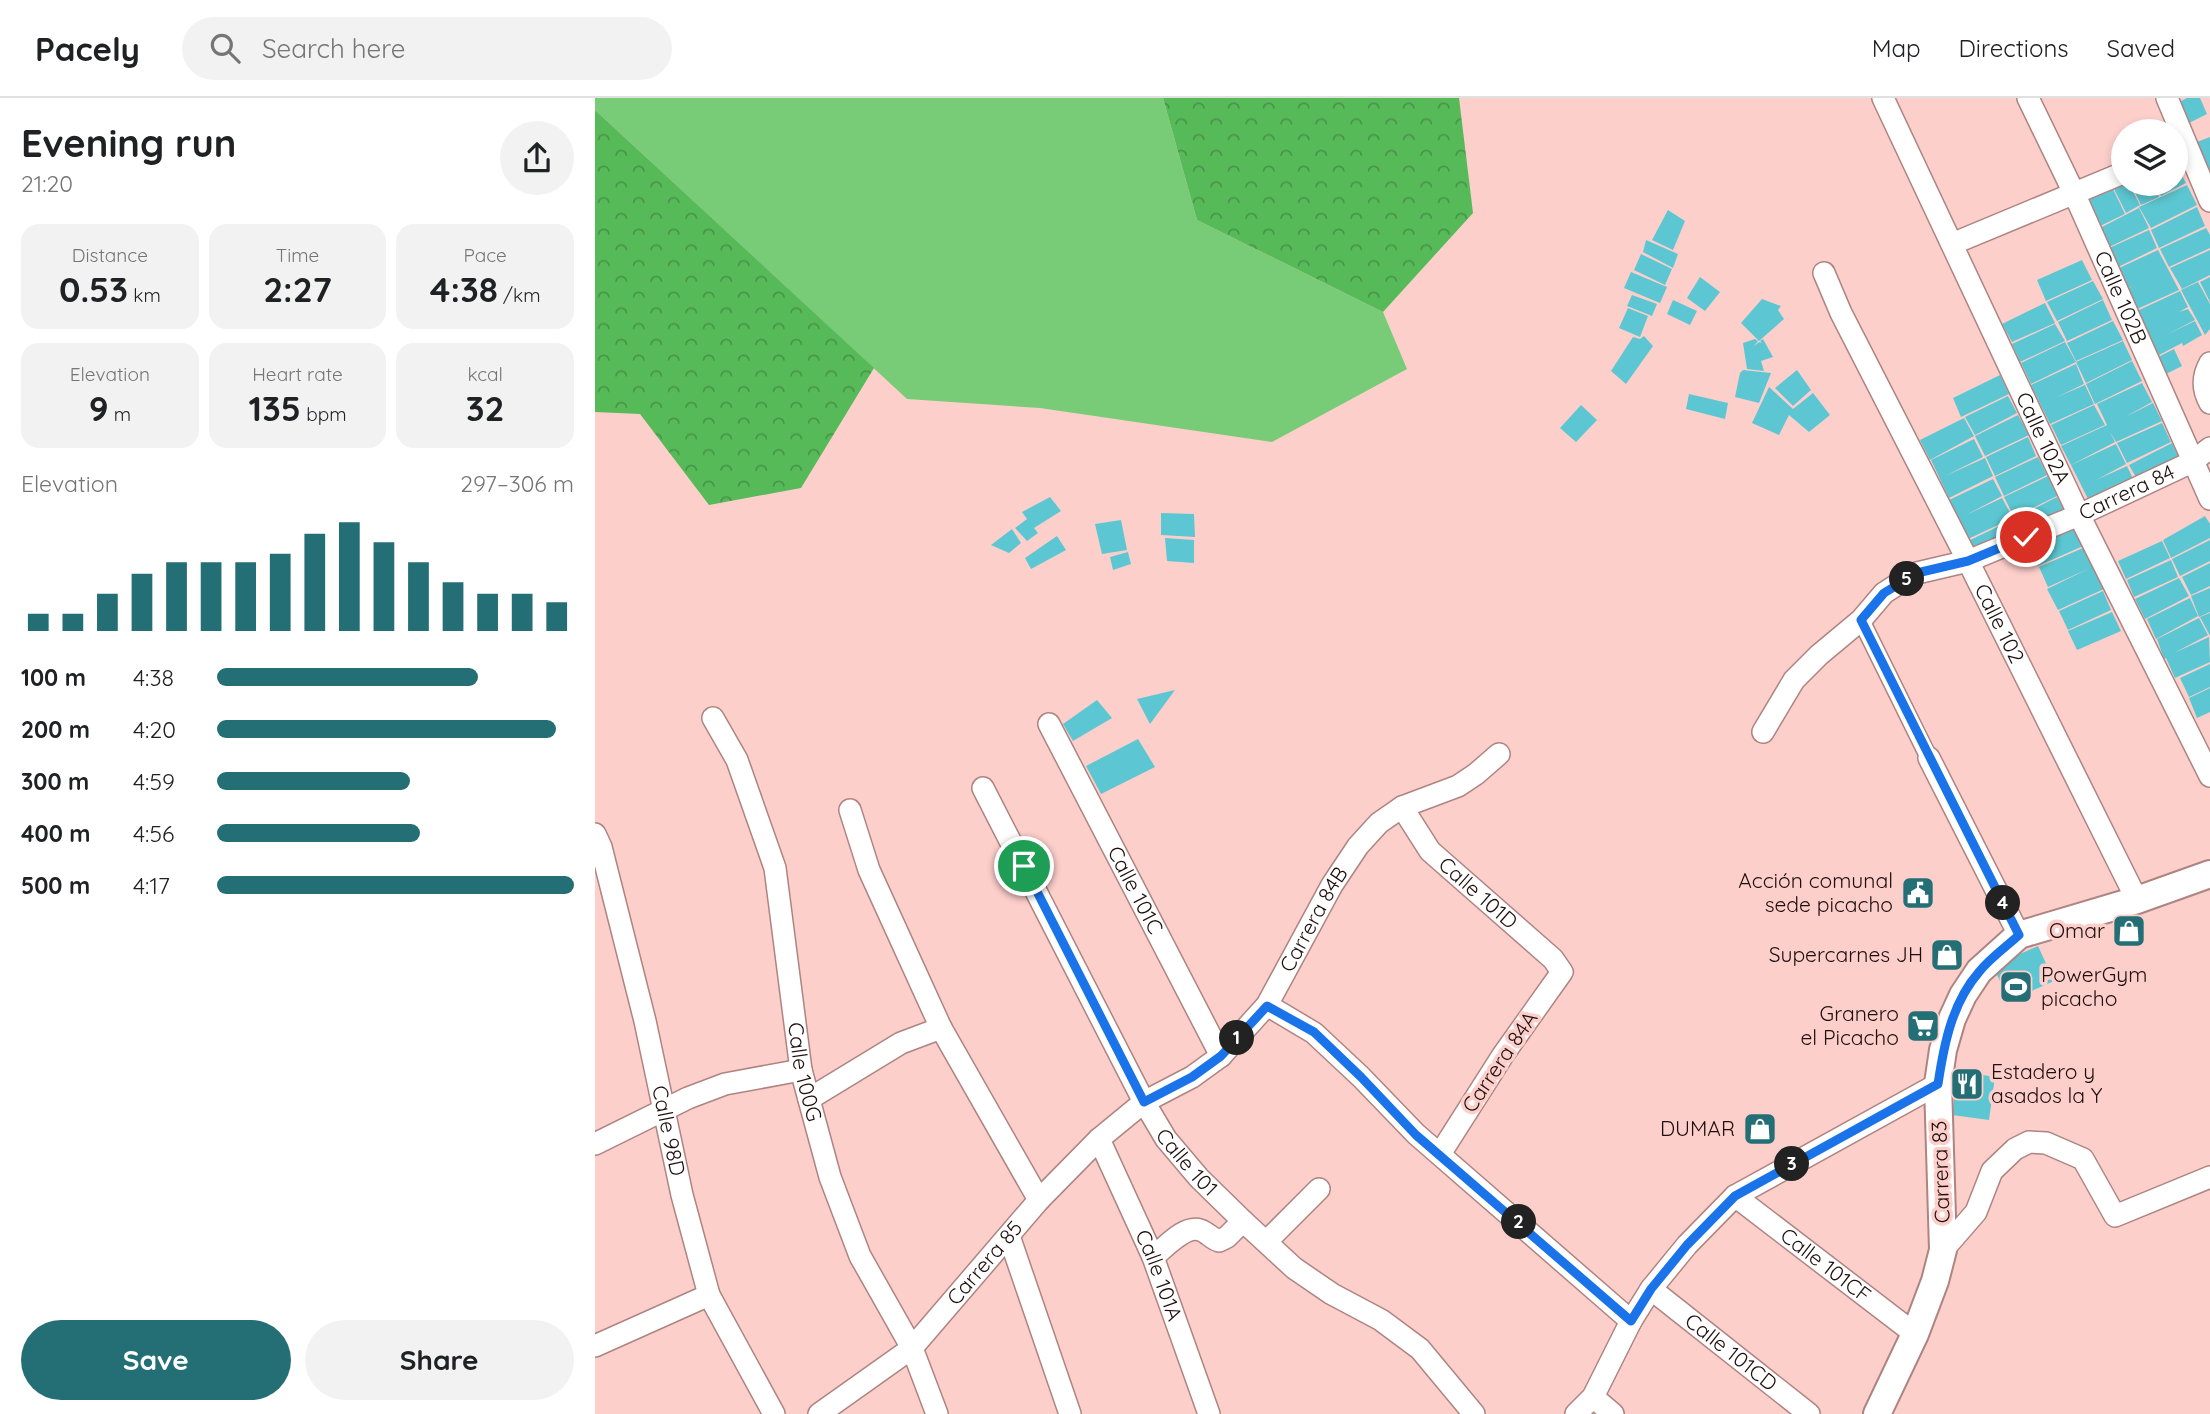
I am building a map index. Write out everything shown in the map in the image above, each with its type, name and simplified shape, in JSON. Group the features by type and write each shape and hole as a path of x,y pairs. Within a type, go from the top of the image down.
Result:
{"street":[{"name":"Calle 102A","path":"1883,98 2079,514 2210,776"},
{"name":"Calle 102B","path":"2028,98 2074,193 2210,499"},
{"path":"2167,98 2173,119"},
{"path":"2188,162 2210,201"},
{"path":"1952,244 2111,178"},
{"name":"Calle 102","path":"1825,273 1841,313 2137,900"},
{"path":"2210,363 2205,371 2203,386 2210,402"},
{"name":"Carrera 84","path":"1861,620 1884,593 1917,573 1968,561 2079,514 2192,462 2210,448"},
{"path":"1763,732 1794,680 1861,620 2019,935"},
{"name":"Calle 100G","path":"713,718 737,760 775,868 801,1070 830,1177 860,1256 912,1348 937,1414"},
{"name":"Calle 101C","path":"1049,724 1221,1056"},
{"name":"Carrera 84B","path":"1144,1102 1192,1077 1221,1056 1267,1006 1332,885 1358,846 1379,823 1402,807 1458,786 1499,754"},
{"name":"Calle 101","path":"983,788 1144,1102 1167,1139 1199,1178 1294,1268 1322,1288 1381,1320 1420,1349 1474,1414"},
{"name":"Calle 101D","path":"1402,807 1430,851 1553,959 1562,972"},
{"path":"850,810 869,870 941,1028 1039,1200"},
{"name":"Calle 98D","path":"595,834 601,847 624,936 682,1195 709,1295 774,1414"},
{"name":"Carrera 83","path":"1877,1414 1915,1334 1935,1281 1943,1250 1938,1084 1946,1040 1963,995 1979,971 2019,935 2137,900 2210,874"},
{"name":"Carrera 84A","path":"1440,1154 1503,1055 1562,972"},
{"path":"1267,1006 1314,1032 1416,1135 1631,1321"},
{"path":"809,1099 901,1043 941,1028"},
{"path":"595,1143 664,1109 725,1084 801,1070"},
{"path":"1576,1414 1593,1397 1631,1321 1651,1289 1687,1245 1735,1196 1938,1084"},
{"name":"Carrera 85","path":"819,1414 912,1348 1039,1200 1099,1139 1144,1102"},
{"name":"Calle 101A","path":"1099,1139 1153,1257 1209,1414"},
{"path":"1943,1250 1976,1212 1992,1171 2015,1149 2029,1142 2046,1143 2083,1159 2115,1216 2210,1177"},
{"path":"1267,1241 1319,1189"},
{"name":"Calle 101CF","path":"1735,1196 1915,1334"},
{"path":"1153,1257 1187,1230 1203,1230 1219,1241 1243,1221"},
{"path":"1009,1236 1070,1414"},
{"name":"Calle 101CD","path":"1651,1289 1809,1414"},
{"path":"595,1346 709,1295"},
{"path":"1593,1397 1613,1414"}],"green space":[{"path":"595,98 1163,98 1197,220 1383,312 1407,369 1272,442 1040,408 907,399 595,110"},
{"path":"1163,98 1459,98 1473,213 1383,312 1197,220"},
{"path":"595,110 874,368 801,488 709,505 640,414 595,412"}],"building":[{"path":"2187,98 2200,98 2207,114 2188,124 2188,119 2185,119 2177,103"},
{"path":"2210,137 2210,170 2207,172 2194,143"},
{"path":"2188,187 2197,205 2151,228 2139,207 2163,196 2188,196"},
{"path":"2111,188 2111,196 2116,196 2125,214 2096,228 2084,202"},
{"path":"2118,196 2135,196 2140,205 2126,213"},
{"path":"2137,196 2159,196 2159,197 2141,205"},
{"path":"2197,207 2205,226 2159,248 2151,230"},
{"path":"2139,208 2149,228 2105,249 2096,230"},
{"path":"1668,210 1685,221 1673,250 1652,240"},
{"path":"2206,228 2210,235 2210,248 2169,267 2160,249"},
{"path":"2149,230 2157,248 2116,268 2107,249"},
{"path":"1646,240 1678,254 1673,268 1643,252"},
{"path":"2158,250 2179,290 2135,310 2125,290 2135,285 2126,289 2117,269"},
{"path":"2210,250 2210,275 2182,289 2170,268"},
{"path":"1641,254 1672,269 1665,285 1634,270"},
{"path":"2082,260 2092,280 2046,301 2037,280"},
{"path":"1631,272 1667,287 1660,303 1624,288"},
{"path":"1700,277 1720,292 1705,311 1687,298"},
{"path":"2210,277 2210,302 2200,282"},
{"path":"2093,281 2103,299 2057,321 2047,302"},
{"path":"2198,282 2210,304 2210,329 2205,335 2181,290"},
{"path":"2180,291 2188,307 2179,312 2188,309 2195,320 2168,334 2195,321 2202,335 2159,355 2137,311"},
{"path":"1632,295 1657,304 1652,316 1627,306"},
{"path":"1762,299 1781,306 1778,310 1784,319 1759,341 1741,323"},
{"path":"1673,300 1697,311 1690,325 1667,314"},
{"path":"2103,300 2112,320 2067,341 2058,322"},
{"path":"2045,303 2055,323 2012,342 2002,324"},
{"path":"1628,308 1648,316 1640,337 1619,328"},
{"path":"2113,321 2123,340 2076,361 2067,343"},
{"path":"2055,324 2065,341 2020,362 2012,344"},
{"path":"1644,336 1653,346 1626,384 1611,371 1633,337 1640,339"},
{"path":"1755,339 1758,341 1754,346 1762,343 1760,341 1763,339 1773,357 1761,361 1764,371 1747,369 1743,343"},
{"path":"2123,341 2132,360 2086,383 2076,362"},
{"path":"2065,342 2076,362 2031,384 2021,363"},
{"path":"2174,349 2182,366 2166,374 2158,357"},
{"path":"2132,361 2142,381 2095,404 2086,384"},
{"path":"2076,364 2084,384 2057,397 2085,385 2094,404 2050,424 2031,385"},
{"path":"1743,370 1771,373 1759,403 1735,397"},
{"path":"1797,370 1811,390 1793,406 1775,388"},
{"path":"2000,375 2009,394 1961,417 1953,398"},
{"path":"2142,383 2152,402 2125,417 2153,403 2162,421 2116,442 2110,432 2115,442 2071,465 2061,446 2107,425 2097,404"},
{"path":"1769,387 1793,409 1813,393 1830,415 1809,432 1789,415 1779,435 1752,423"},
{"path":"1689,394 1728,403 1725,419 1686,409"},
{"path":"2008,396 2017,413 1975,435 1965,417"},
{"path":"1581,405 1597,420 1576,442 1560,428"},
{"path":"2094,405 2105,425 2061,445 2051,425"},
{"path":"2018,415 2029,435 1985,456 1975,436"},
{"path":"1964,418 1974,436 1930,460 1920,440"},
{"path":"2162,423 2171,442 2127,463 2117,443"},
{"path":"2028,437 2036,456 1995,476 1986,457"},
{"path":"1974,439 1983,457 1945,476 1985,458 1993,476 1949,498 1931,460"},
{"path":"2172,443 2179,458 2137,479 2129,465"},
{"path":"2116,444 2126,464 2096,480 2127,466 2134,481 2089,501 2071,465"},
{"path":"2038,457 2047,475 2004,496 1995,477"},
{"path":"2048,476 2057,496 2014,517 2004,497"},
{"path":"1993,479 2002,496 1966,515 2002,498 2013,518 1968,539 1949,500"},
{"path":"1050,497 1061,511 1034,528 1038,533 1027,541 1015,528 1027,519 1022,512"},
{"path":"2057,497 2065,512 2023,533 2016,518"},
{"path":"1161,513 1194,514 1195,537 1161,535"},
{"path":"2205,516 2210,524 2210,538 2171,558 2163,540"},
{"path":"2014,519 2021,535 1975,556 1968,541"},
{"path":"1121,520 1127,550 1102,554 1095,524"},
{"path":"1012,529 1021,543 1009,553 991,545"},
{"path":"2074,529 2083,546 2038,566 2030,549"},
{"path":"1057,536 1066,550 1031,569 1025,558"},
{"path":"1165,538 1194,540 1194,563 1167,561"},
{"path":"2210,540 2210,561 2180,576 2172,559"},
{"path":"2162,541 2170,558 2126,579 2118,561"},
{"path":"2083,548 2104,589 2058,610 2047,589 2090,568 2048,587 2039,567"},
{"path":"1128,552 1131,564 1113,570 1110,557"},
{"path":"2171,560 2178,577 2134,597 2127,580"},
{"path":"2210,563 2210,586 2191,595 2182,577"},
{"path":"2179,578 2189,596 2145,619 2135,599"},
{"path":"2210,588 2210,612 2199,617 2191,596"},
{"path":"2103,591 2111,610 2068,630 2059,611"},
{"path":"2190,598 2198,616 2156,639 2147,619"},
{"path":"2112,612 2121,631 2077,650 2068,631"},
{"path":"2210,613 2210,636 2200,617"},
{"path":"2199,618 2208,635 2174,653 2209,637 2210,662 2175,678 2157,639"},
{"path":"2210,664 2210,687 2189,697 2180,678"},
{"path":"2210,688 2210,712 2197,718 2189,698"},
{"path":"1175,690 1150,724 1137,699"},
{"path":"1097,700 1112,718 1073,741 1063,724"},
{"path":"1138,739 1155,767 1101,794 1086,766"},
{"path":"2038,946 2054,981 2009,1001 1993,966"},
{"path":"1958,1071 1995,1077 1989,1120 1952,1115"}],"place":[{"name":"Acción comunal sede picacho","path":"1918,893"},
{"name":"Omar","path":"2129,931"},
{"name":"Supercarnes JH","path":"1947,955"},
{"name":"PowerGym picacho","path":"2016,987"},
{"name":"Granero el Picacho","path":"1923,1026"},
{"name":"Estadero y asados la Y","path":"1967,1084"},
{"name":"DUMAR","path":"1760,1129"}],"route":[{"path":"1024,866 1144,1102 1192,1077 1221,1056 1267,1006 1314,1032 1416,1135 1631,1321 1651,1289 1687,1245 1735,1196 1938,1084 1943,1050 1952,1019 1963,995 1979,971 2019,935 1861,620 1884,593 1917,573 1968,561 2026,537"}]}
